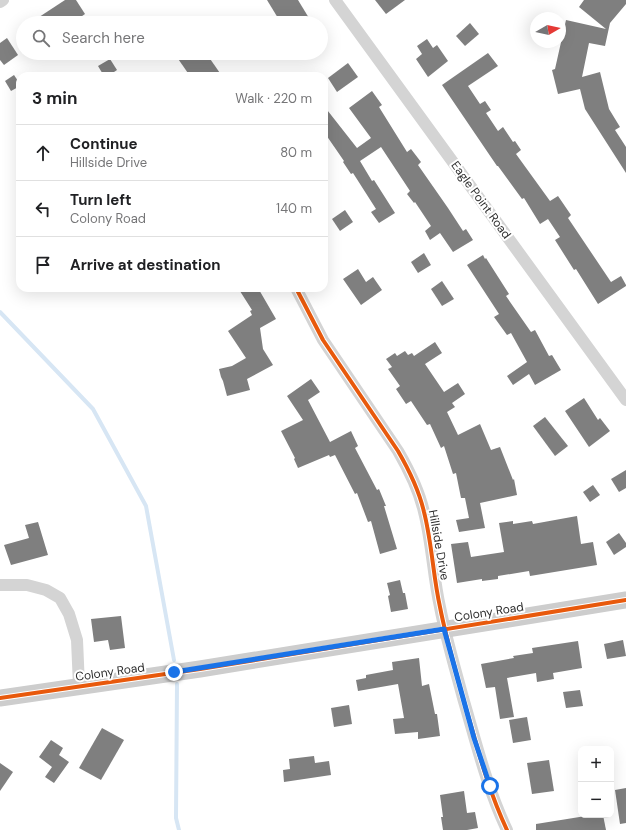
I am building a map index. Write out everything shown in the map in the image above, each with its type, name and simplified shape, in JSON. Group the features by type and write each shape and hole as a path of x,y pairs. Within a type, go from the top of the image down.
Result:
{"street":[{"name":"Eagle Point Road","path":"336,0 626,400"},
{"name":"Hillside Drive","path":"298,292 323,340 398,451 414,480 424,512 439,607 444,629 476,743 490,786 507,830"},
{"path":"0,585 27,585 46,590 60,598 69,614 77,640 79,686"},
{"name":"Colony Road","path":"0,698 200,669 626,600"}],"building":[{"path":"65,0 76,0 85,14 82,16 41,16"},
{"path":"267,0 298,0 308,16 277,16"},
{"path":"375,0 405,0 386,14"},
{"path":"584,0 626,0 626,4 610,23 605,46 589,43 582,77 600,72 609,109 620,127 615,130 626,147 626,173 585,109 580,89 558,94 552,70 555,69 560,48 566,48 566,20 606,29 579,7"},
{"path":"470,23 479,34 465,46 456,36"},
{"path":"7,38 16,52 16,56 4,65 0,60 0,43"},
{"path":"427,39 433,48 437,45 448,61 428,77 416,59 422,54 417,46"},
{"path":"488,53 498,66 468,86 480,104 485,101 491,110 486,113 498,131 503,127 513,142 515,141 521,150 516,154 550,201 558,196 571,215 568,218 611,282 621,276 626,285 598,304 576,269 574,270 555,240 560,237 548,219 540,224 524,198 522,199 497,166 442,85"},
{"path":"111,60 117,70 114,72 102,72 98,66"},
{"path":"179,60 211,60 219,72 187,72"},
{"path":"348,63 358,77 337,92 328,78"},
{"path":"14,75 16,78 16,88 11,91 5,81"},
{"path":"372,91 382,105 379,107 407,152 411,149 421,162 418,165 463,231 466,229 473,240 453,252 440,233 430,240 425,231 431,226 415,202 414,203 407,194 410,191 381,147 360,161 372,181 374,180 395,213 379,223 371,212 376,209 328,138 328,111 357,148 371,138 349,108"},
{"path":"345,210 353,222 340,231 332,219"},
{"path":"424,253 431,265 418,273 411,262"},
{"path":"483,255 509,294 506,296 531,332 535,330 549,356 552,355 561,370 535,385 529,374 513,385 507,376 527,362 511,333 507,335 494,317 499,314 467,265"},
{"path":"358,269 366,282 373,277 382,290 361,305 343,279"},
{"path":"442,281 454,299 442,306 431,289"},
{"path":"241,292 260,292 276,319 260,328 263,349 273,365 247,379 250,390 227,396 219,369 232,366 246,358 228,331 252,315 250,311 252,310"},
{"path":"435,342 442,353 425,364 444,392 458,383 465,394 452,403 455,407 447,412 458,435 480,424 491,450 500,447 513,480 514,479 517,495 480,503 485,528 459,532 456,520 469,518 465,498 461,498 456,473 453,474 444,446 441,448 430,424 427,425 411,401 406,404 396,389 400,386 388,369 392,367 386,359 395,353 397,356 405,351 408,355 412,353 414,356"},
{"path":"311,379 320,392 308,400 330,442 351,431 358,446 355,448 377,490 379,489 386,506 384,506 397,549 380,554 371,521 368,522 357,493 355,494 335,455 330,457 329,455 298,468 294,459 295,458 281,431 303,420 287,396"},
{"path":"584,398 598,420 600,418 610,431 589,447 565,411"},
{"path":"545,417 568,446 555,456 533,426"},
{"path":"626,470 626,488 619,492 611,479"},
{"path":"593,485 600,495 590,502 583,492"},
{"path":"577,516 581,544 593,542 597,565 530,576 529,571 498,576 498,579 482,581 482,579 457,583 451,544 468,542 471,557 504,552 499,523 513,521 513,524 532,521 533,524"},
{"path":"38,522 48,555 11,565 4,545 29,538 25,525"},
{"path":"619,533 626,543 626,547 614,555 606,542"},
{"path":"400,580 403,593 405,593 408,609 391,612 388,596 390,595 387,583"},
{"path":"121,616 125,648 110,650 108,640 94,642 91,619"},
{"path":"623,640 626,656 607,659 604,644"},
{"path":"578,641 582,668 553,673 554,679 537,682 536,673 507,678 514,717 500,719 495,687 486,688 481,664 514,658 513,656 533,653 532,648"},
{"path":"419,658 422,686 429,684 435,714 437,714 440,736 418,739 418,732 395,734 393,719 404,718 398,684 358,691 356,680 366,678 366,675 393,670 392,662"},
{"path":"580,690 583,706 566,708 563,692"},
{"path":"349,705 352,724 334,727 331,708"},
{"path":"527,717 531,740 513,743 509,720"},
{"path":"102,728 124,740 101,780 79,768"},
{"path":"51,740 63,748 59,755 69,762 54,783 45,777 52,767 39,757"},
{"path":"314,756 315,763 329,761 331,775 284,782 283,770 290,769 289,759"},
{"path":"549,760 554,791 532,794 527,763"},
{"path":"0,763 13,772 0,791"},
{"path":"626,788 626,823 620,824 615,790"},
{"path":"464,791 467,813 475,812 478,828 467,830 443,830 440,795"},
{"path":"578,817 604,818 606,830 536,830 536,824"}],"waterway":[{"path":"0,312 93,409 146,506 174,660"},
{"path":"177,684 176,818 179,830"}],"cycle path":[{"path":"298,292 323,340 398,451 416,488 427,524 438,595 451,653 482,765 507,830"},
{"path":"0,698 200,669 626,600"}],"route":[{"path":"174,672 444,629 474,738 490,786"}]}
